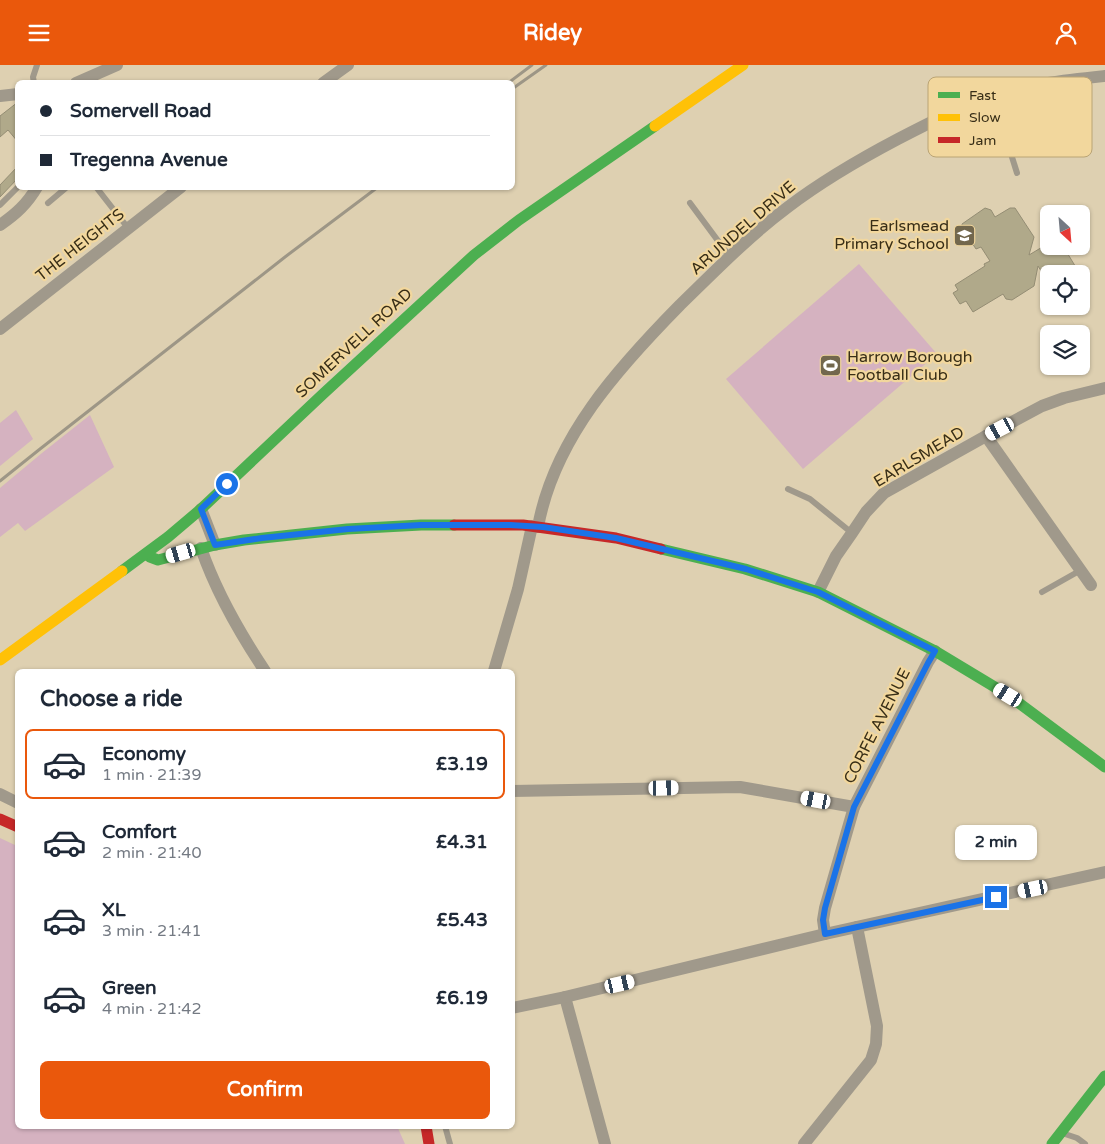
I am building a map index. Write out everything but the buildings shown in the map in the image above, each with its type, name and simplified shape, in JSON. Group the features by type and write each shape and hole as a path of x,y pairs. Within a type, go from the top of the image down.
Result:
{"street":[{"path":"82,80 117,65"},
{"path":"328,80 348,65"},
{"name":"SOMERVELL ROAD","path":"0,660 146,554 201,509 474,255 519,220 743,65"},
{"name":"ARUNDEL DRIVE","path":"1092,77 1105,76"},
{"path":"0,95 15,93"},
{"name":"ARUNDEL DRIVE","path":"495,669 535,527 551,480 570,440 609,383 648,339 730,257 788,207 863,157 928,123"},
{"path":"0,223 12,217 25,205 35,190"},
{"name":"THE HEIGHTS","path":"0,329 177,190"},
{"name":"EARLSMEAD","path":"818,592 836,556 866,511 884,493 1042,407 1064,398 1105,388"},
{"path":"986,436 1091,585"},
{"path":"201,509 215,545"},
{"path":"146,554 158,560 215,545 262,538 421,525 510,525 616,538 746,569 818,592 935,651 1008,695 1105,767"},
{"path":"201,548 223,601 264,669"},
{"name":"CORFE AVENUE","path":"825,934 823,920 825,908 854,807 935,651"},
{"path":"515,791 740,787 854,807"},
{"path":"0,793 15,801"},
{"path":"0,819 15,826"},
{"path":"515,1007 825,934 1105,872"},
{"path":"804,1144 871,1060 876,1044 877,1026 857,927"},
{"path":"565,997 605,1144"},
{"path":"1052,1144 1105,1076"},
{"path":"426,1129 429,1144"}],"lane":[{"path":"34,80 37,65"},
{"path":"1012,157 1017,173"},
{"path":"0,205 15,190"},
{"path":"48,203 63,190"},
{"path":"98,190 128,229"},
{"path":"690,203 730,257"},
{"path":"788,489 810,499 852,533"},
{"path":"1042,592 1081,570"},
{"path":"446,1129 450,1144"},
{"path":"1061,1132 1077,1138 1084,1144"}],"shaded area":[{"name":"Harrow Borough Football Club","path":"859,264 937,354 803,469 726,379"},
{"path":"16,410 33,439 0,466 0,423"},
{"path":"90,415 114,467 25,531 18,523 0,537 0,488"},
{"path":"0,838 15,845 15,1129 398,1129 405,1144 0,1144"}],"railway":[{"path":"512,80 532,65"},
{"path":"515,87 546,65"},
{"path":"0,481 285,257 374,190"}],"traffic: fast":[{"path":"122,571 168,537 201,509 474,255 519,220 655,126"},
{"path":"146,554 158,560 215,545 244,540 347,529 454,525"},
{"path":"661,549 745,569 818,592 935,651 1008,695 1105,767"},
{"path":"1052,1144 1105,1076"}],"traffic: slow":[{"path":"655,126 743,65"},
{"path":"0,660 122,571"}],"traffic: jam":[{"path":"454,525 523,525 616,538 661,549"},
{"path":"0,819 15,826"},
{"path":"426,1129 429,1144"}],"place":[{"name":"Earlsmead Primary School","path":"965,235"},
{"name":"Harrow Borough Football Club","path":"831,366"}],"route":[{"path":"227,484 201,509 215,545 348,529 421,525 523,525 543,527 616,538 746,569 818,592 904,634 935,651 854,807 825,908 823,920 825,934 996,897"}]}
